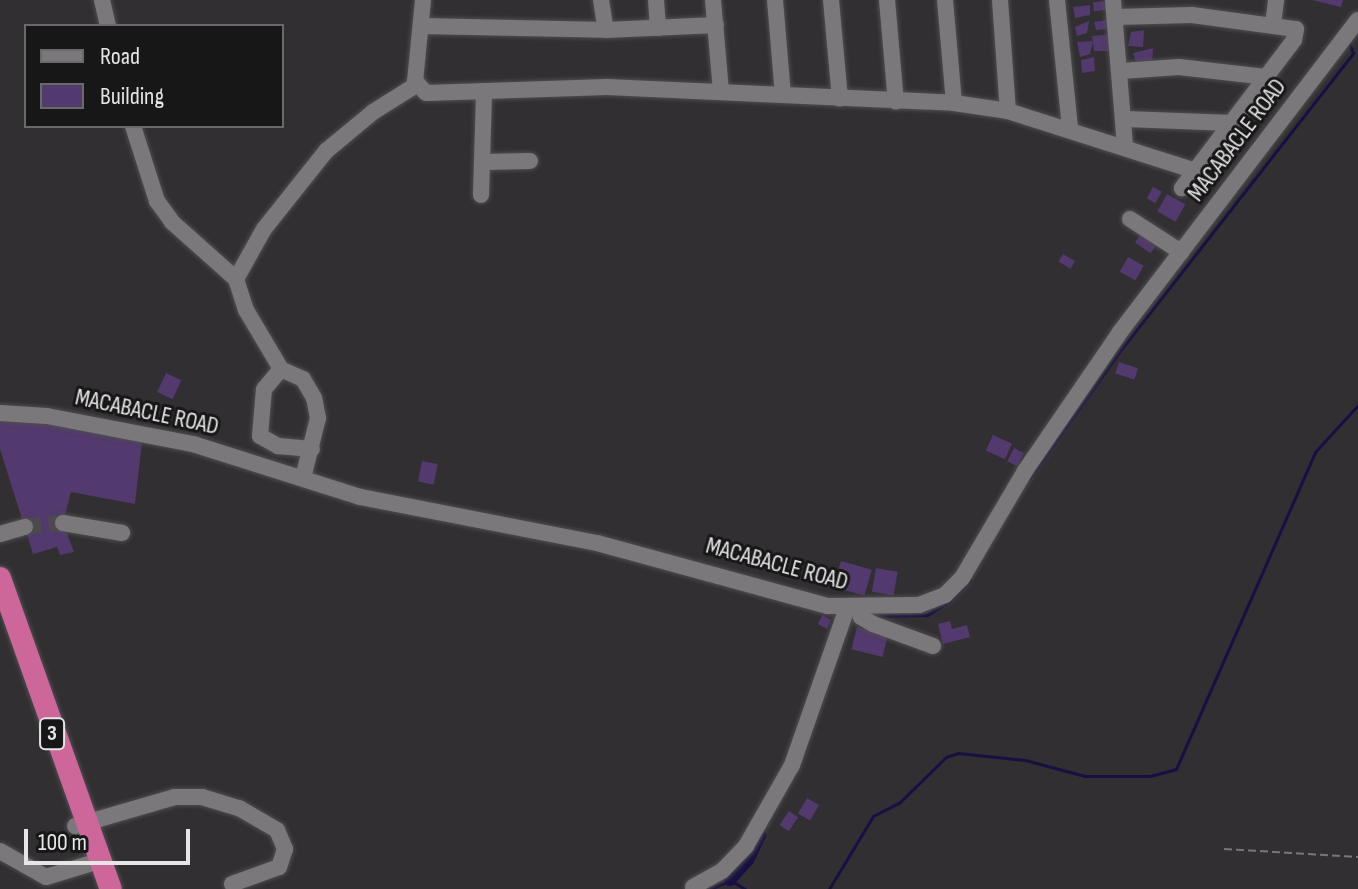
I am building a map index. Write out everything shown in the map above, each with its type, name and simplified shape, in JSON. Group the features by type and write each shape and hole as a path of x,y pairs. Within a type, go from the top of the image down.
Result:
{"highway":[{"name":"3","path":"0,578 98,889"},
{"name":"3","path":"0,613 79,824 111,889"}],"street":[{"path":"102,0 108,24"},
{"path":"416,85 423,0"},
{"path":"601,0 606,30"},
{"path":"656,0 658,28"},
{"path":"713,0 721,91"},
{"path":"775,0 783,95"},
{"path":"831,0 840,99"},
{"path":"887,0 896,102"},
{"path":"945,0 954,103"},
{"path":"1000,0 1008,111"},
{"path":"1057,0 1070,129"},
{"path":"1273,25 1276,0"},
{"path":"1125,146 1126,119 1114,8 1296,29 1297,35 1267,77 1182,188"},
{"name":"MACABACLE ROAD","path":"0,413 47,416 193,444 401,507 655,557 852,608 919,605 954,587 1025,471 1181,252 1358,20"},
{"path":"421,26 606,30 716,25"},
{"path":"1121,71 1179,67 1267,77"},
{"path":"416,85 426,93 721,91 954,103 1008,111 1196,171"},
{"path":"236,279 264,229 326,151 373,112 416,85"},
{"path":"481,195 484,91"},
{"path":"1126,119 1232,123"},
{"path":"134,128 157,201 182,232 236,279 246,310 281,369 303,379 314,398 318,418 303,478"},
{"path":"482,162 530,161"},
{"path":"1130,219 1181,252"},
{"path":"281,369 264,389 260,436 278,446 312,449"},
{"path":"63,523 122,533"},
{"path":"0,534 25,527"},
{"path":"693,887 722,871 746,846 792,765 852,608 873,624 933,646"},
{"path":"79,824 175,797 202,797 247,811 277,830 284,857 279,867 232,884"},
{"path":"0,851 46,877 89,864"}],"path":[{"path":"1224,849 1358,857"}],"building":[{"path":"1312,0 1343,0 1341,7"},
{"path":"1105,1 1106,10 1094,11 1093,2"},
{"path":"1090,5 1090,15 1075,18 1073,7"},
{"path":"1107,20 1108,29 1096,30 1094,22"},
{"path":"1089,21 1087,33 1077,36 1075,27"},
{"path":"1144,30 1143,47 1128,46 1131,32"},
{"path":"1113,34 1110,51 1094,51 1092,36"},
{"path":"1093,41 1090,54 1080,57 1077,42"},
{"path":"1153,48 1152,69 1136,62 1133,53"},
{"path":"1094,57 1095,71 1082,73 1081,60"},
{"path":"1153,187 1162,192 1155,203 1147,198"},
{"path":"1167,194 1185,204 1176,222 1157,211"},
{"path":"1143,231 1159,242 1151,253 1135,242"},
{"path":"1063,254 1075,261 1071,269 1058,262"},
{"path":"1128,257 1144,266 1136,281 1120,272"},
{"path":"1119,362 1138,368 1134,380 1115,373"},
{"path":"166,373 181,380 173,399 157,392"},
{"path":"0,421 42,422 142,442 135,504 71,492 63,523 74,552 60,555 57,547 33,554 0,449"},
{"path":"993,435 1012,444 1005,459 986,450"},
{"path":"1014,448 1024,453 1017,466 1007,461"},
{"path":"422,461 438,464 434,485 418,482"},
{"path":"841,561 872,570 864,596 834,587"},
{"path":"876,568 898,572 893,595 872,592"},
{"path":"822,615 831,620 827,629 818,624"},
{"path":"950,621 952,629 967,625 970,637 943,644 938,624"},
{"path":"857,627 888,635 882,657 851,649"},
{"path":"807,798 819,805 810,821 798,814"},
{"path":"789,811 798,817 789,831 779,825"}],"waterway":[{"path":"1030,478 1122,348 1353,53 1349,43"},
{"path":"829,889 873,816 900,802 946,757 958,753 1025,760 1085,776 1150,776 1176,769 1315,452 1358,405"},
{"path":"874,616 927,615 949,602 970,581"},
{"path":"730,880 748,860 760,835"},
{"path":"710,889 730,880 745,889"}],"tunnel":[{"path":"25,527 63,523"}]}
